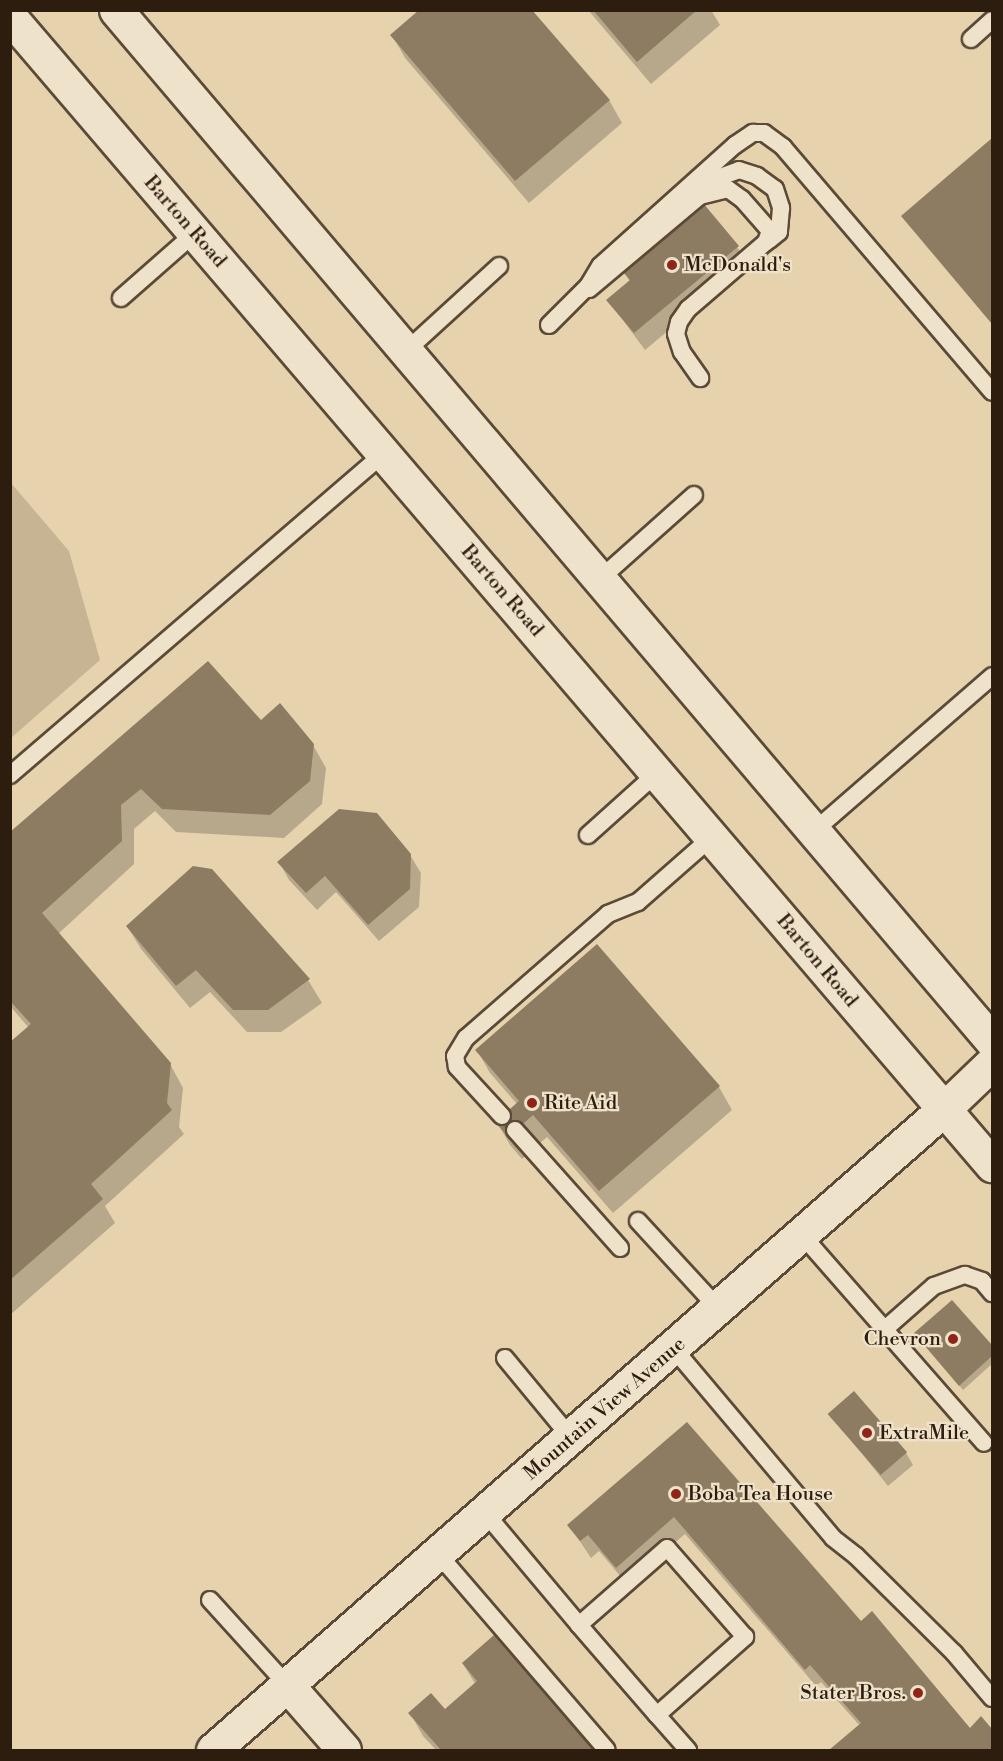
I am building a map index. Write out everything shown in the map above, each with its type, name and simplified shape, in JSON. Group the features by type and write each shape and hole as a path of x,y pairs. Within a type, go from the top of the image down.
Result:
{"main road":[{"path":"116,10 993,1041"},
{"name":"Barton Road","path":"10,17 993,1165"},
{"name":"Mountain View Avenue","path":"213,1750 486,1514 944,1109 993,1063"},
{"path":"288,1686 344,1750"}],"lane":[{"path":"971,39 993,20"},
{"path":"549,325 582,291 600,266 735,145 753,134 764,133 783,147 993,392"},
{"path":"582,291 597,286 720,177 739,170 757,176 775,189 781,208 779,231 688,309 678,322 676,334 682,352 700,378"},
{"path":"700,196 728,189 765,223 770,231 766,242"},
{"path":"122,298 195,233"},
{"path":"406,351 499,266"},
{"path":"10,775 384,453"},
{"path":"600,579 694,495"},
{"path":"814,831 993,676"},
{"path":"588,835 657,774"},
{"path":"502,1116 457,1068 455,1056 466,1038 608,914 638,902 712,837"},
{"path":"515,1130 620,1248"},
{"path":"638,1221 718,1309"},
{"path":"802,1235 984,1443"},
{"path":"885,1329 934,1286 965,1275 982,1281 993,1293"},
{"path":"674,1348 833,1538 954,1653 993,1698"},
{"path":"505,1358 572,1438"},
{"path":"486,1514 688,1750"},
{"path":"579,1624 667,1548 745,1637 657,1715"},
{"path":"439,1555 607,1750"},
{"path":"210,1600 288,1686"}],"shaded area":[{"path":"11,483 69,551 100,660 11,738"}],"building":[{"path":"419,10 532,10 610,100 515,181 390,35"},
{"path":"593,10 697,10 637,62"},
{"path":"992,138 992,324 901,216"},
{"path":"703,203 739,246 634,333 606,300 630,280 622,271"},
{"path":"208,661 261,720 280,703 314,744 310,781 270,815 162,809 141,789 121,805 122,841 42,913 171,1063 167,1103 172,1110 91,1184 103,1199 10,1280 10,1042 31,1024 10,1001 10,832"},
{"path":"339,809 377,813 411,854 410,889 368,925 325,876 306,893 277,862"},
{"path":"193,866 212,869 310,979 268,1010 233,1010 196,970 176,986 126,926"},
{"name":"Rite Aid","path":"597,944 720,1086 599,1191 533,1115 508,1137 495,1122 519,1101 475,1050"},
{"name":"Chevron","path":"952,1300 992,1345 992,1356 959,1386 914,1333"},
{"name":"ExtraMile","path":"854,1391 907,1452 881,1475 828,1414"},
{"path":"687,1422 861,1621 872,1611 970,1728 981,1716 992,1729 992,1750 829,1750 861,1723 810,1665 805,1670 674,1517 616,1568 588,1535 580,1541 567,1525"},
{"path":"494,1635 594,1750 441,1750 408,1713 431,1693 445,1709 477,1681 462,1663"}],"place":[{"name":"McDonald's","path":"672,265"},
{"name":"Rite Aid","path":"532,1103"},
{"name":"Chevron","path":"953,1339"},
{"name":"ExtraMile","path":"867,1433"},
{"name":"Boba Tea House","path":"676,1494"},
{"name":"Stater Bros.","path":"918,1693"}]}
